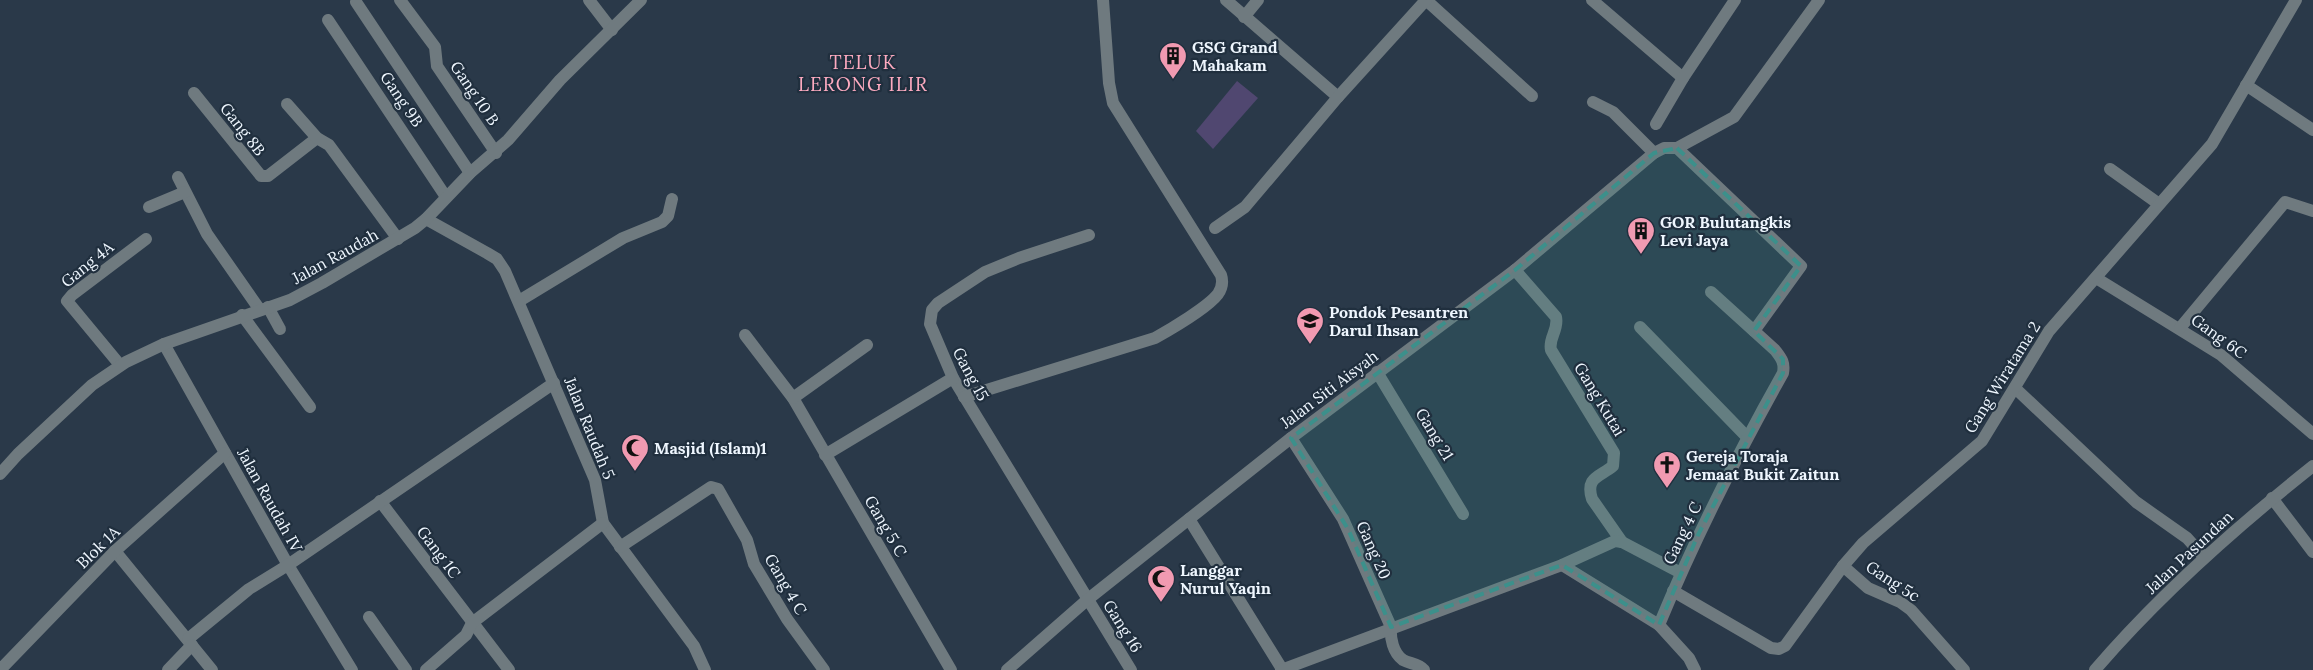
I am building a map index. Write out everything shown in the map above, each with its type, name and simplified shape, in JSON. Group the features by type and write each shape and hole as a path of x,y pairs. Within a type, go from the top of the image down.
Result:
{"street":[{"name":"Gang 10 B","path":"400,0 435,47 437,66 496,153"},
{"path":"589,0 612,30"},
{"name":"Jalan Raudah","path":"0,474 92,385 120,365 164,344 242,315 264,309 322,283 398,239 426,219 470,172 496,153 560,80 641,0"},
{"path":"964,397 1155,338 1173,328 1216,296 1221,289 1221,275 1113,103 1109,83 1103,0"},
{"path":"1244,17 1258,0"},
{"path":"1215,228 1245,207 1338,97 1426,0 1532,96"},
{"path":"1592,0 1683,78"},
{"path":"1656,124 1683,78 1735,0"},
{"name":"Jalan Siti Aisyah","path":"1007,670 1087,600 1189,518 1377,372 1515,270 1654,153 1664,148 1677,148 1734,117 1819,0"},
{"name":"Gang Wiratama 2","path":"1673,591 1772,648 1779,649 1794,636 1843,566 1863,542 1975,448 1988,431 2046,335 2212,144 2296,0"},
{"path":"356,2 470,172"},
{"path":"1231,2 1244,17 1338,97"},
{"name":"Gang 9B","path":"328,20 446,198"},
{"path":"2246,85 2313,130"},
{"name":"Gang 8B","path":"194,93 261,176 268,176 317,138"},
{"path":"1593,102 1613,112 1654,153"},
{"path":"287,104 317,138 329,145 398,239"},
{"path":"1677,148 1801,266 1754,331"},
{"path":"2110,169 2158,204"},
{"path":"178,177 207,234 280,329"},
{"path":"150,207 186,192"},
{"path":"520,301 623,238 662,222 668,216 672,199"},
{"path":"2180,328 2285,202 2313,211"},
{"name":"Jalan Raudah 5","path":"426,219 497,259 505,271 520,301 595,480 603,523 694,646 705,670"},
{"name":"Gang 15","path":"1087,600 953,378 930,324 932,310 938,303 960,287 993,268 1089,235"},
{"name":"Gang 4A","path":"120,365 67,301 72,295 146,239"},
{"name":"Gang Kutai","path":"1515,270 1556,317 1555,332 1550,345 1551,350 1614,453 1613,466 1593,480 1590,485 1590,492 1592,498 1622,542"},
{"name":"Gang 6C","path":"2096,278 2221,355 2313,434"},
{"name":"Gang 4 C","path":"1659,625 1680,573 1747,437 1783,373 1784,367 1783,359 1775,350 1711,292"},
{"path":"242,315 310,407"},
{"path":"1640,327 1747,437"},
{"name":"Gang 5 C","path":"745,335 793,398 951,670"},
{"name":"Jalan Raudah IV","path":"164,344 288,565 352,670"},
{"path":"793,398 867,345"},
{"name":"Gang 21","path":"1377,372 1430,456 1462,514"},
{"path":"825,454 953,378"},
{"path":"168,670 190,642 250,589 554,383"},
{"path":"2015,388 2136,502 2187,538 2204,557"},
{"name":"Gang 20","path":"1291,438 1343,519 1391,627 1392,642 1401,658 1419,665 1424,670"},
{"name":"Blok 1A","path":"0,670 115,551 225,453"},
{"name":"Jalan Pasundan","path":"2095,670 2174,585 2272,498 2313,466"},
{"name":"Gang 4 C","path":"620,548 710,487 718,489 747,540 754,564 787,619 824,670"},
{"path":"2272,498 2313,552"},
{"name":"Gang 1C","path":"380,501 509,670"},
{"path":"1189,518 1282,670 1391,627 1562,565 1606,543 1622,542 1680,573"},
{"path":"426,670 466,635 472,623 603,523"},
{"path":"115,551 212,670"},
{"path":"1562,565 1659,625 1689,658 1695,670"},
{"name":"Gang 5c","path":"1843,566 1868,588 1900,602 1911,610 1964,670"},
{"name":"Gang 16","path":"1087,600 1131,670"},
{"path":"369,617 406,670"}],"highlighted area":[{"path":"1677,148 1801,266 1754,331 1783,359 1783,373 1698,535 1659,625 1562,565 1391,627 1348,529 1291,438 1515,270 1654,153"}],"shaded area":[{"path":"1237,81 1258,98 1213,149 1196,131"}],"place":[{"name":"GSG Grand Mahakam","path":"1173,80"},
{"name":"GOR Bulutangkis Levi Jaya","path":"1641,255"},
{"name":"Pondok Pesantren Darul Ihsan","path":"1310,345"},
{"name":"Masjid (Islam)1","path":"635,472"},
{"name":"Gereja Toraja Jemaat Bukit Zaitun","path":"1667,489"},
{"name":"Langgar Nurul Yaqin","path":"1161,603"}],"district":[{"name":"TELUK LERONG ILIR","path":"863,73"}]}
